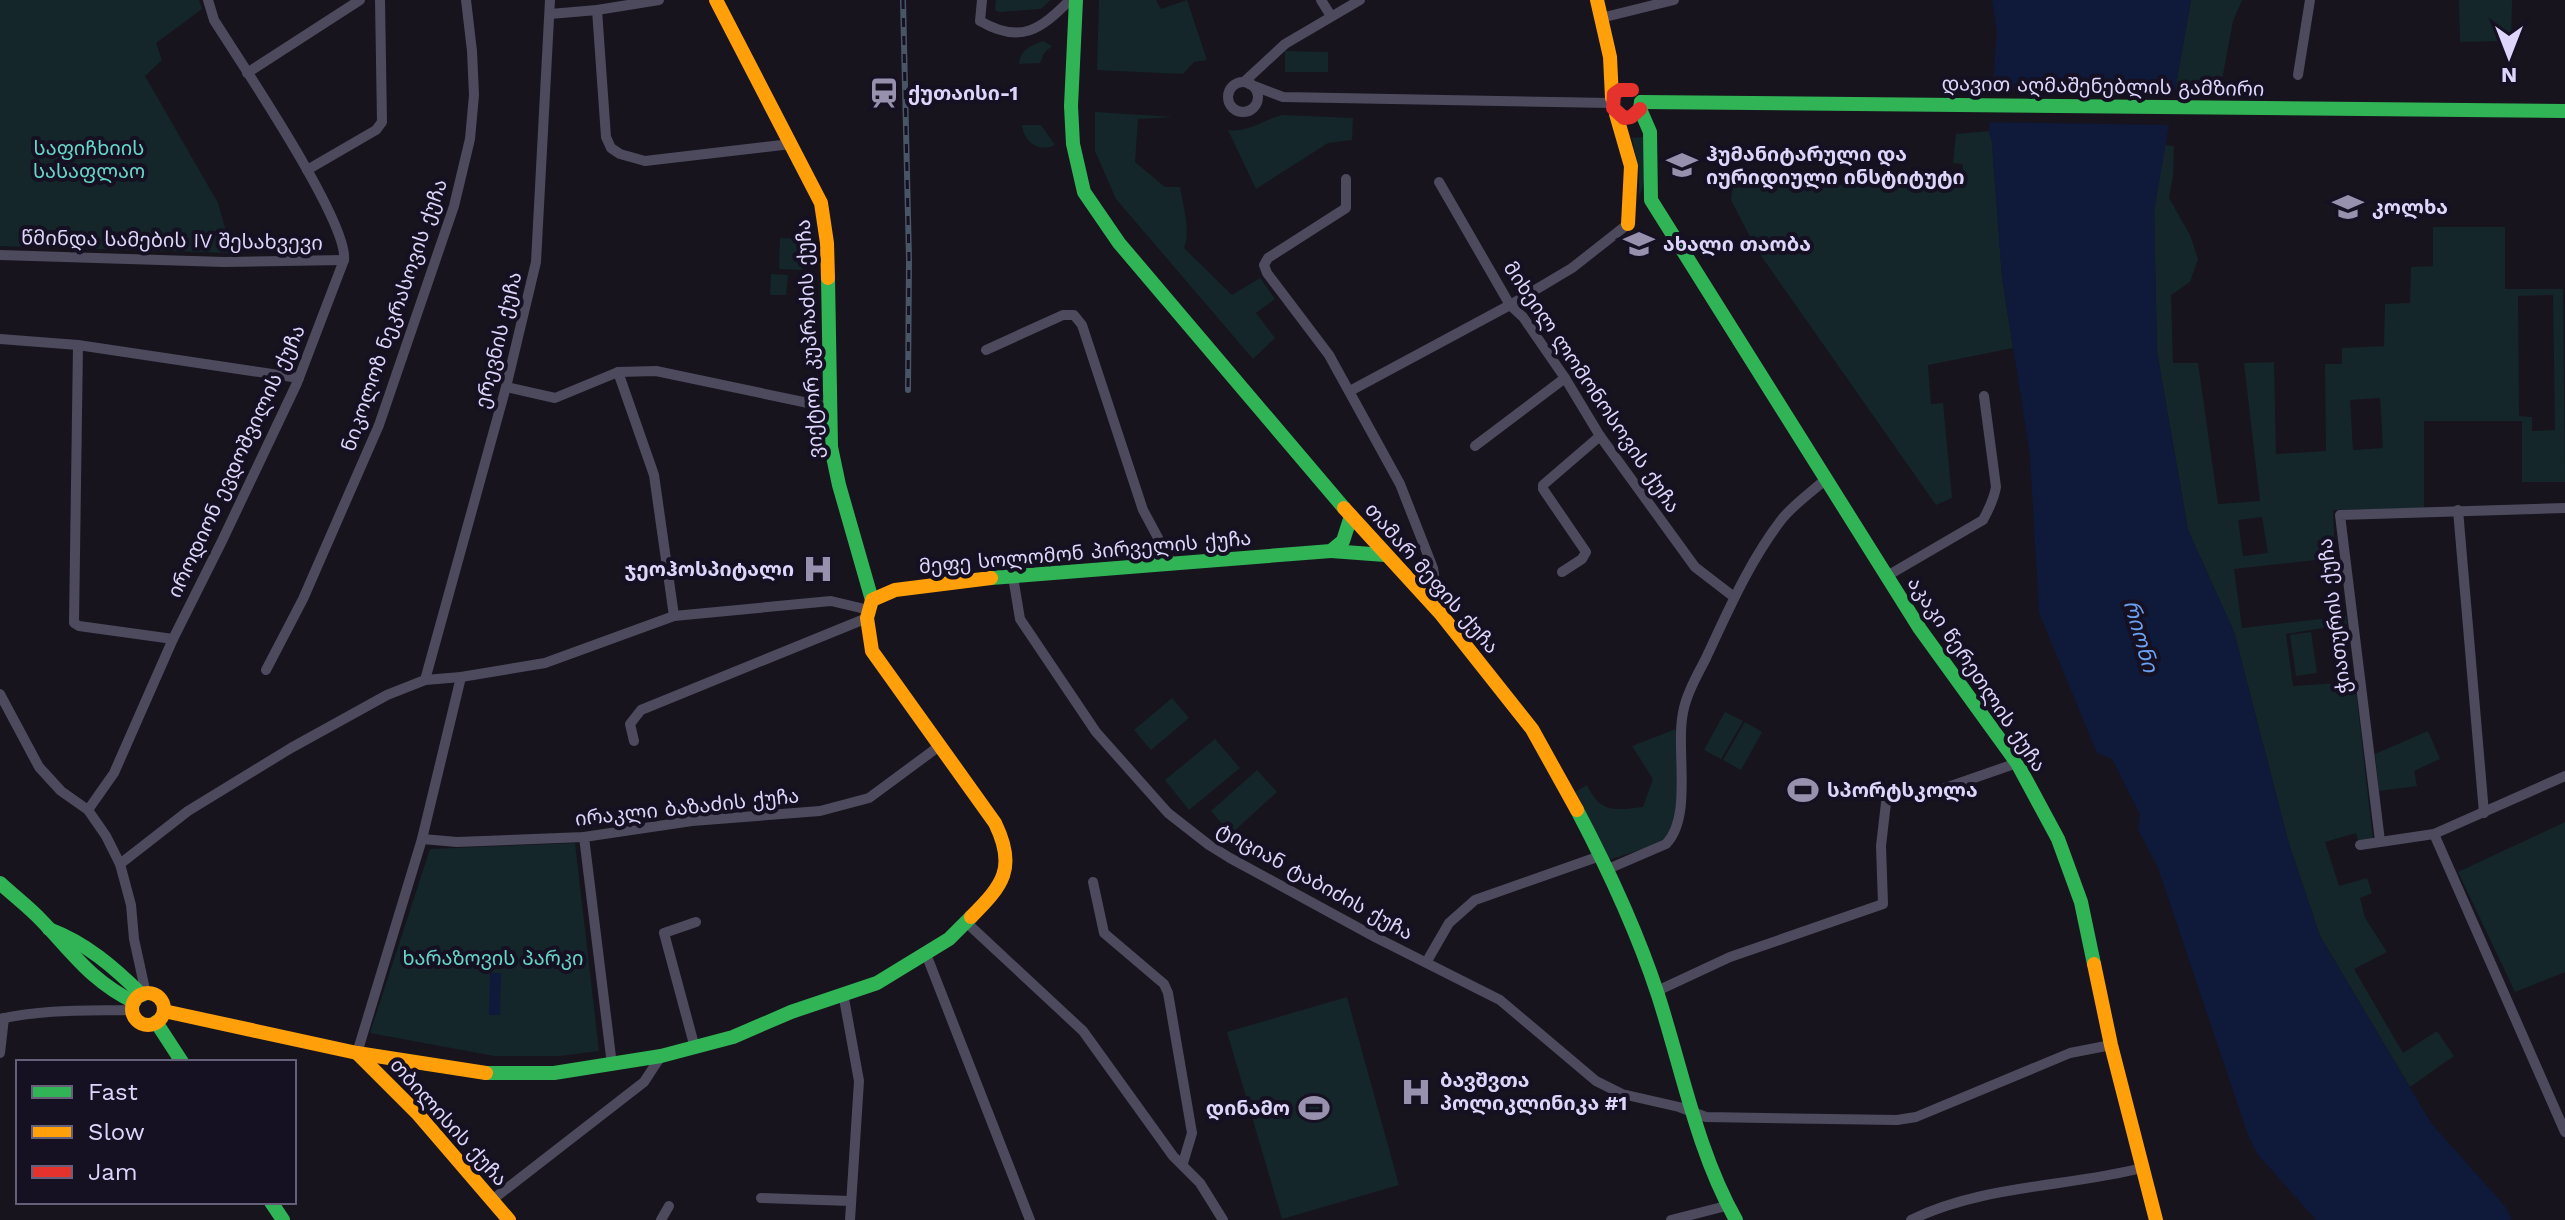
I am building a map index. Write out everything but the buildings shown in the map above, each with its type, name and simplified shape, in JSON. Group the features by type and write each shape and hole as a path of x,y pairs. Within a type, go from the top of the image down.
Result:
{"main road":[{"name":"ვიქტორ კუპრაძის ქუჩა","path":"716,0 821,203 827,243 831,447 869,610"},
{"name":"თამარ მეფის ქუჩა","path":"1073,0 1073,144 1084,192 1119,243 1351,516 1440,613 1532,729 1556,768 1604,863 1657,991 1718,1188 1736,1220"},
{"path":"1597,0 1610,57 1613,105 1631,166 1628,224"},
{"path":"1610,57 1638,100 1650,132 1651,200 1628,224"},
{"path":"1613,105 1623,89 1638,100"},
{"path":"1613,105 1627,118 1635,115 1638,100"},
{"name":"დავით აღმაშენებლის გამზირი","path":"1638,100 2565,111"},
{"name":"აკაკი წერეთლის ქუჩა","path":"1651,200 1920,629 2017,763 2058,839 2081,902 2111,1045 2156,1220"},
{"path":"1331,551 1343,541 1351,516"},
{"name":"მეფე სოლომონ პირველის ქუჩა","path":"869,610 895,590 929,584 1331,551 1385,555"},
{"path":"160,1016 490,1074 554,1073 695,1048 733,1037 843,993 877,983 926,954 967,923 996,892 1008,863 1005,843 995,823 876,659 869,642 869,610"},
{"path":"0,883 108,991 139,1000 157,996 163,1005 160,1016 150,1025 140,1023 139,1000 122,975 68,936 49,929"},
{"path":"160,1016 181,1060"},
{"name":"თბილისის ქუჩა","path":"357,1053 428,1124 509,1220"}],"street":[{"path":"208,0 214,20 307,170 344,242 344,260"},
{"path":"247,73 360,0"},
{"path":"307,170 376,130 382,122 380,0"},
{"name":"ნიკოლოზ ნეკრასოვის ქუჩა","path":"266,670 303,599 379,425 454,206 470,139 474,95 466,0"},
{"name":"ერევნის ქუჩა","path":"425,680 506,387 536,262 550,0"},
{"path":"550,14 659,0"},
{"path":"982,0 980,21 994,29 1033,31 1073,0"},
{"path":"1321,0 1331,16"},
{"path":"1283,97 1241,112 1229,103 1231,88 1247,83 1285,44 1360,0"},
{"path":"1601,18 1674,0"},
{"path":"2298,75 2310,0"},
{"path":"597,10 606,137 611,148 645,161 791,144"},
{"path":"1247,83 1283,97 1613,105"},
{"path":"1247,83 1258,96 1252,109"},
{"path":"1346,179 1346,208 1268,258 1264,265 1329,355 1406,497 1433,568 1440,613"},
{"name":"მიხეილ ლომონოსოვის ქუჩა","path":"1439,182 1510,305 1523,317 1565,378 1600,436 1695,567 1734,597"},
{"path":"1350,391 1572,268 1628,224"},
{"name":"წმინდა სამების IV შესახვევი","path":"0,255 224,262 344,260"},
{"name":"იროდიონ ევდოშვილის ქუჩა","path":"88,810 114,773 173,639 299,378 344,260"},
{"path":"986,350 1063,315 1074,315 1082,325 1143,510 1171,562"},
{"path":"0,339 78,345 299,378"},
{"path":"78,345 74,623 173,639"},
{"path":"506,387 555,398 618,372 656,371 832,408"},
{"path":"618,372 654,475 674,616"},
{"path":"1475,446 1565,378"},
{"path":"1887,576 1983,520 1987,513 1996,487 1984,396"},
{"path":"1562,572 1582,559 1586,552 1543,485 1600,436"},
{"path":"1427,961 1449,923 1475,900 1666,844 1673,836 1681,796 1680,729 1685,703 1734,597 1784,516 1827,478"},
{"name":"ჭიათურის ქუჩა","path":"2380,841 2340,515 2565,508"},
{"path":"2458,510 2484,813"},
{"name":"ტიციან ტაბიძის ქუჩა","path":"1013,577 1020,619 1096,732 1168,813 1230,858 1375,937 1500,1000 1596,1081 1622,1094 1706,1117 1897,1120 1916,1117 2070,1053 2111,1045"},
{"path":"120,864 188,811 278,756 387,695 425,680 545,663 674,616 831,601 869,610"},
{"path":"634,741 630,724 641,710 869,610"},
{"path":"357,1053 422,839 461,677"},
{"path":"0,694 39,767 61,791 88,810 120,864 131,905 139,1000 2,1019 0,1053"},
{"name":"ირაკლი ბაზაძის ქუჩა","path":"422,839 457,842 584,837 692,821 820,811 869,798 938,747"},
{"path":"1657,991 1730,957 1883,904 1881,846 1887,794 1925,795 2017,763"},
{"path":"2360,845 2434,834 2565,776"},
{"path":"2434,834 2565,1132"},
{"path":"584,837 612,1065"},
{"path":"1093,882 1104,933 1164,984 1168,993 1192,1133 1183,1163"},
{"path":"695,1048 664,933 696,922"},
{"path":"967,923 998,955 1073,1019 1173,1156 1200,1183 1223,1220"},
{"path":"926,954 1030,1220"},
{"path":"843,993 859,1081 850,1220"},
{"path":"492,1200 644,1082 661,1056"},
{"path":"1911,1220 1967,1200 2142,1168"},
{"path":"761,1198 851,1201"},
{"path":"661,1220 669,1206"},
{"path":"1671,1220 1726,1206"}],"green space":[{"name":"საფიჩხიის სასაფლაო","path":"0,0 199,0 202,9 156,43 162,60 145,76 218,203 232,253 0,246"},
{"path":"996,0 1051,0 1041,9 999,12 995,10"},
{"path":"1099,0 1156,0 1161,9 1187,0 1207,60 1194,62 1183,74 1097,70"},
{"path":"2191,0 2242,0 2233,21 2220,90 2175,89"},
{"path":"2459,0 2512,0 2511,41 2460,42"},
{"path":"1043,41 1052,46 1044,53 1040,63 1019,64 1024,52"},
{"path":"1285,51 1328,52 1328,72 1285,72"},
{"path":"1095,112 1174,117 1138,119 1135,162 1165,187 1180,187 1187,226 1184,248 1232,295 1260,278 1275,299 1256,313 1275,338 1253,359 1116,199 1095,151"},
{"path":"1283,115 1353,118 1352,140 1328,143 1256,189 1228,130 1249,128"},
{"path":"1022,125 1041,125 1055,145 1043,148 1033,144"},
{"path":"1989,131 2002,277 2013,348 1928,365 1931,404 1943,403 1952,498 1936,505 1757,250 1731,200 1734,180 1886,187 1962,184 1963,164 1953,163 1956,134"},
{"path":"1643,137 1644,175 1639,196 1639,171 1632,138"},
{"path":"2165,145 2174,146 2169,198 2190,235 2198,259 2190,282 2171,295 2173,363 2198,363 2218,504 2260,501 2244,363 2274,362 2276,454 2326,451 2325,364 2342,364 2342,348 2384,346 2385,304 2410,303 2411,267 2433,266 2433,227 2505,227 2505,289 2563,289 2565,482 2522,482 2522,421 2424,421 2424,508 2333,510 2335,558 2234,569 2242,628 2346,616 2347,624 2286,634 2293,686 2355,682 2373,840 2359,843 2356,833 2325,842 2339,886 2367,878 2372,893 2360,898 2365,918 2387,952 2354,969 2403,1053 2437,1031 2454,1056 2410,1087 2320,936 2289,844 2234,632 2188,530 2157,352 2154,211","holes":["2553,295 2555,430 2532,431 2532,417 2519,416 2518,296","2380,398 2383,448 2353,450 2350,400","2262,517 2268,553 2243,556 2238,520"]},
{"path":"780,238 798,239 802,270 779,269"},
{"path":"771,274 788,275 786,295 770,295"},
{"path":"2311,632 2317,673 2296,676 2290,635"},
{"path":"1172,698 1189,718 1151,750 1134,730"},
{"path":"1725,712 1743,721 1721,759 1704,750"},
{"path":"1745,722 1762,732 1741,770 1723,760"},
{"path":"1676,729 1676,804 1669,831 1657,843 1609,860 1575,792 1587,785 1598,801 1609,808 1643,807 1653,779 1632,746"},
{"path":"2428,731 2440,759 2414,771 2417,786 2379,791 2375,754"},
{"path":"1215,739 1240,768 1189,810 1165,780"},
{"path":"1257,770 1277,792 1231,834 1211,811"},
{"path":"2565,822 2565,972 2515,992 2458,872"},
{"name":"ხარაზოვის პარკი","path":"575,843 599,1051 560,1056 494,1056 370,1033 430,849"},
{"name":"დინამო","path":"1347,997 1399,1185 1282,1219 1227,1032"}],"water":[{"name":"რიონი","path":"1992,0 2191,0 2154,211 2157,352 2188,530 2234,632 2289,844 2320,936 2431,1123 2505,1206 2512,1220 2316,1220 2258,1155 2249,1138 2158,868 2138,830 2140,815 2112,759 2097,753 2039,613 2030,456 2002,277 1989,131 1997,32"},
{"path":"490,973 501,973 500,1015 489,1015"}],"pier":[{"path":"1988,88 2178,91 2172,125 1986,122"}],"railway":[{"path":"903,0 909,260 908,390"}],"traffic: fast":[{"path":"1076,0 1071,106 1073,144 1084,192 1119,243 1344,508"},
{"path":"1641,102 1640,109 1650,132 1651,200 1920,629 2017,763 2058,839 2081,902 2094,964"},
{"path":"1641,102 2565,111"},
{"path":"828,278 831,447 872,600"},
{"path":"991,578 1331,551 1343,541 1351,516"},
{"path":"1331,551 1385,555"},
{"path":"1577,810 1641,947 1701,1138 1722,1194 1736,1220"},
{"path":"0,883 37,916 94,976 134,1002"},
{"path":"486,1073 554,1073 661,1056 733,1037 791,1012 877,983 949,939 971,917"},
{"path":"49,929 99,957 142,995"},
{"path":"156,1022 181,1060"},
{"path":"272,1204 283,1220"}],"traffic: slow":[{"path":"716,0 821,203 828,278"},
{"path":"1597,0 1610,57 1612,98"},
{"path":"1616,114 1631,166 1628,224"},
{"path":"1344,508 1440,613 1532,729 1577,810"},
{"path":"971,917 991,895 1003,875 1006,864 1002,839 995,823 872,651 867,618 872,600 895,590 991,578"},
{"path":"2094,964 2111,1045 2156,1220"},
{"path":"148,993 159,998 164,1009 159,1020 148,1025 137,1020 132,1009 137,998 148,993"},
{"path":"164,1011 357,1053 486,1073"},
{"path":"357,1053 417,1113 509,1220"}],"traffic: jam":[{"path":"1632,90 1620,90 1614,94 1613,108 1624,118 1631,117 1640,109"}],"place":[{"name":"ქუთაისი-1","path":"884,93"},
{"name":"ჰუმანიტარული და იურიდიული ინსტიტუტი","path":"1682,165"},
{"name":"კოლხა","path":"2348,207"},
{"name":"ახალი თაობა","path":"1639,244"},
{"name":"ჯეოჰოსპიტალი","path":"818,569"},
{"name":"სპორტსკოლა","path":"1803,790"},
{"name":"ბავშვთა პოლიკლინიკა #1","path":"1416,1092"},
{"name":"დინამო","path":"1314,1108"}]}
